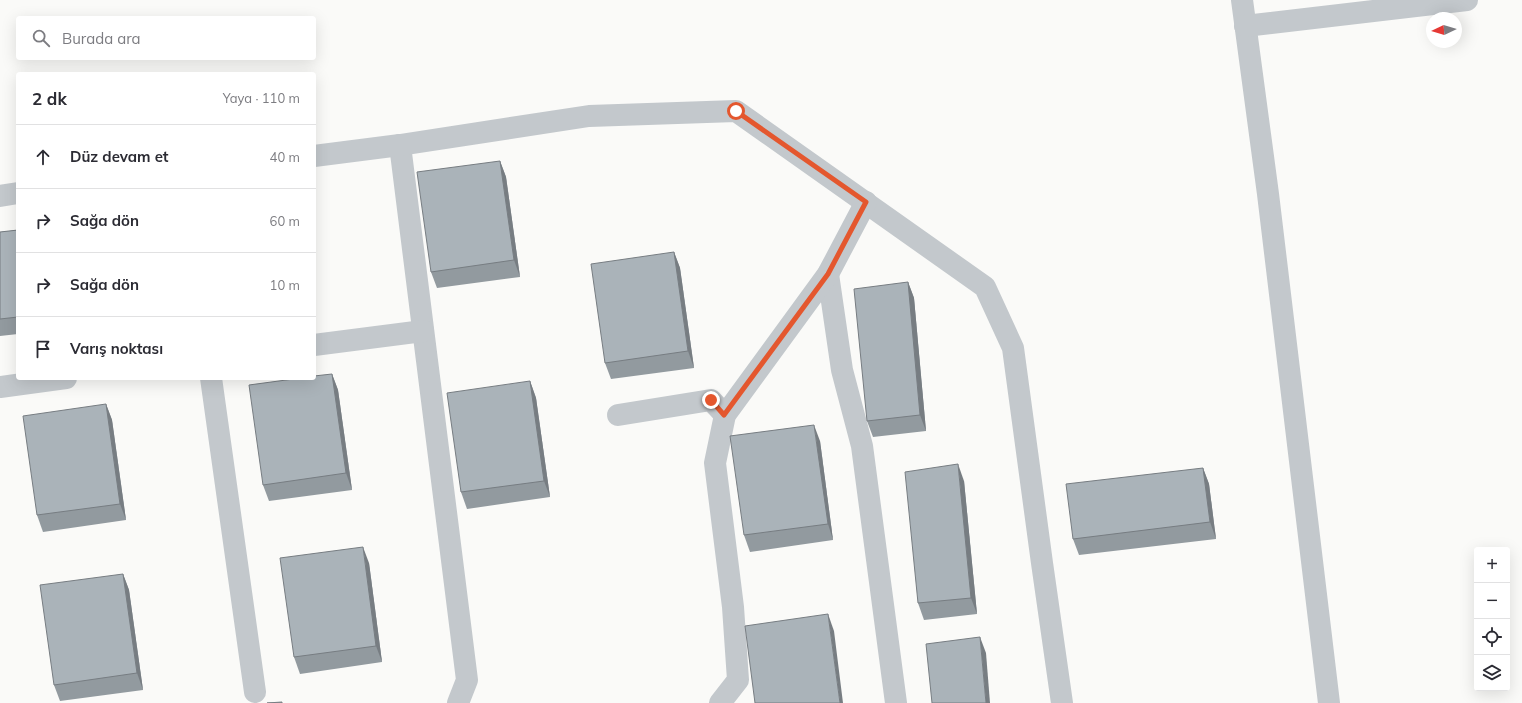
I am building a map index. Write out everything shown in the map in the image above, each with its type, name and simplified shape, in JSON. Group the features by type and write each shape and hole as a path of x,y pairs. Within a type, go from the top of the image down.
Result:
{"street":[{"path":"1242,0 1329,703"},
{"path":"1245,26 1467,0"},
{"path":"316,156 400,145 589,116 736,111 985,286 1013,348 1062,703"},
{"path":"400,145 467,680 458,703"},
{"path":"0,196 16,193"},
{"path":"720,703 738,680 733,607 715,463 724,415 828,274 866,202"},
{"path":"828,274 842,370 862,446 896,703"},
{"path":"316,345 423,331"},
{"path":"0,387 51,380"},
{"path":"211,380 255,692"},
{"path":"618,415 711,400 724,415"}],"building":[{"path":"500,161 514,260 431,272 417,172"},
{"path":"16,230 16,317 0,319 0,232"},
{"path":"674,252 688,351 605,363 591,264"},
{"path":"908,282 920,415 867,421 854,289"},
{"path":"332,374 346,473 263,485 249,385 286,380 316,380 316,376"},
{"path":"530,381 544,481 461,492 447,393"},
{"path":"106,404 120,504 37,515 23,416"},
{"path":"814,425 828,524 744,535 730,436"},
{"path":"958,464 971,598 918,603 905,472"},
{"path":"1203,468 1210,522 1073,539 1066,484"},
{"path":"363,547 376,646 294,657 280,558"},
{"path":"123,574 137,673 54,685 40,585"},
{"path":"828,614 840,703 755,703 745,626"},
{"path":"980,637 986,703 932,703 926,644"}],"route":[{"path":"711,400 724,415 828,274 866,202 736,111"}]}
